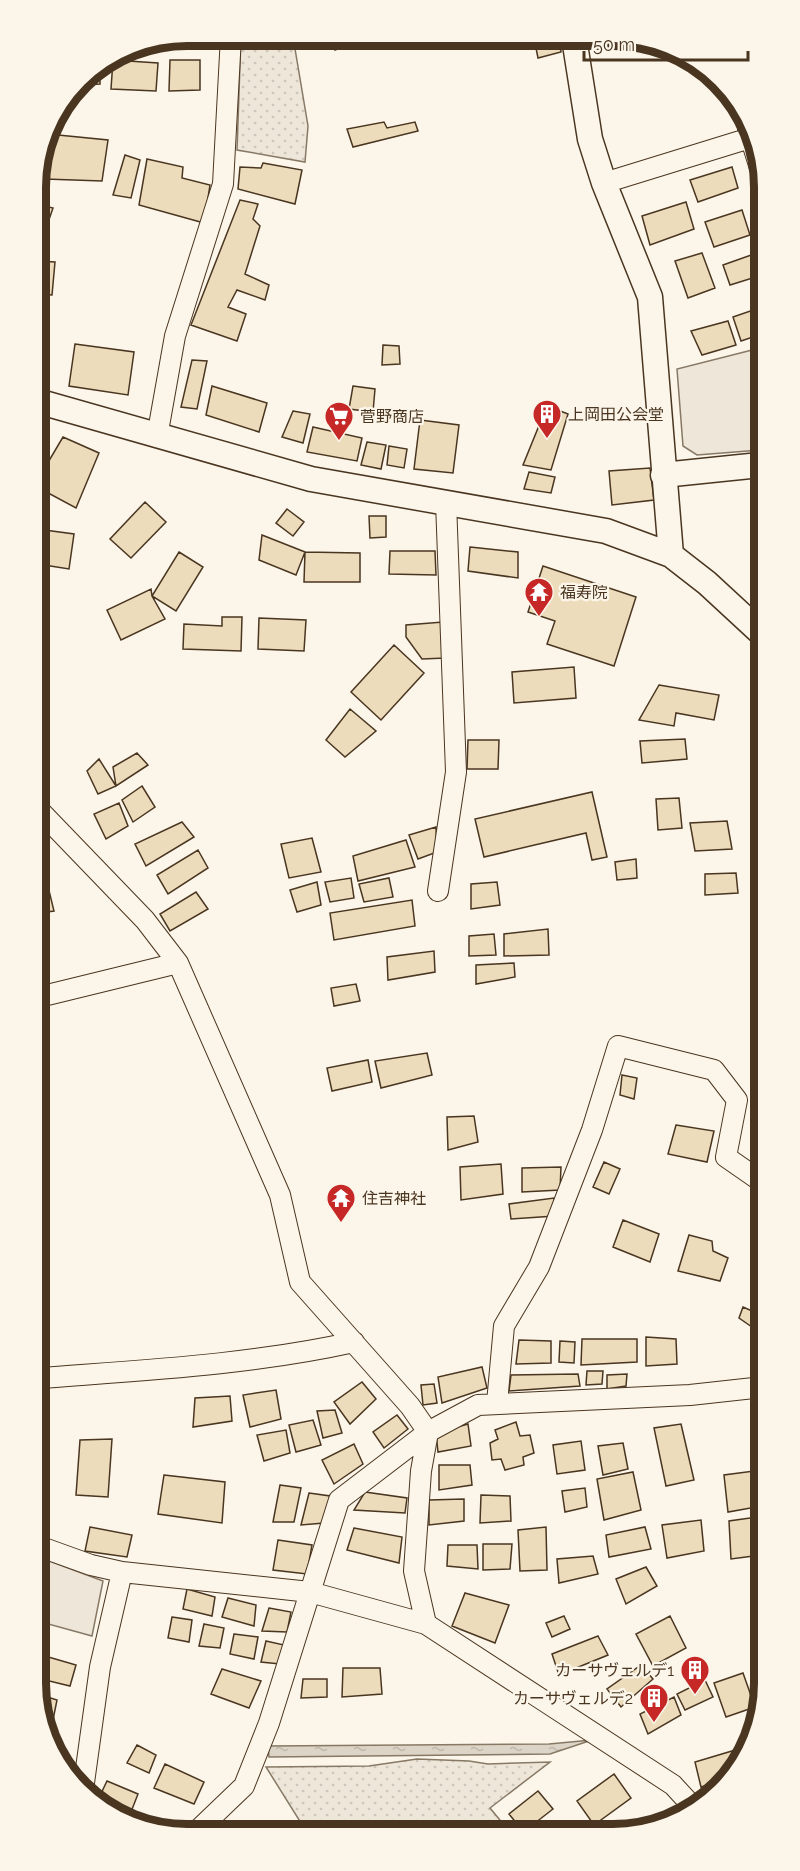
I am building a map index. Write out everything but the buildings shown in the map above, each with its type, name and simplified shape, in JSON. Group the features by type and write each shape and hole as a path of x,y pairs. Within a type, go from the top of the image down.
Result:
{"street":[{"path":"157,437 175,336 223,184 230,46"},
{"path":"575,46 590,139 603,183 650,297 671,555"},
{"path":"603,183 744,136"},
{"path":"47,404 311,479 606,531 671,555 707,583 754,626"},
{"path":"663,475 754,466"},
{"path":"438,891 456,772 446,502"},
{"path":"47,818 145,920 178,963 280,1195 300,1281 410,1406 428,1432 421,1471 414,1571 426,1624"},
{"path":"46,995 178,963"},
{"path":"497,1403 504,1326 547,1247 592,1130 618,1046 714,1070 737,1100 726,1157 753,1176"},
{"path":"46,1378 189,1368 314,1351 354,1342"},
{"path":"204,1824 243,1786 269,1723 339,1500 428,1432 478,1405 690,1395 753,1388"},
{"path":"46,1549 91,1565 122,1572 310,1592 426,1624 674,1785 689,1802"},
{"path":"85,1779 100,1667 122,1572"}],"shaded area":[{"path":"241,46 295,46 308,126 305,162 237,150"},
{"path":"754,350 754,450 697,455 683,446 677,369"},
{"path":"46,1560 103,1581 92,1636 46,1623"},
{"path":"417,1759 488,1764 550,1762 490,1808 503,1824 302,1824 266,1767 369,1766"}],"water":[{"path":"592,1740 550,1754 269,1757 268,1746 549,1744"}],"place":[{"name":"上岡田公会堂","path":"547,440"},
{"name":"菅野商店","path":"339,442"},
{"name":"福寿院","path":"539,618"},
{"name":"住吉神社","path":"341,1224"},
{"name":"カーサヴェルデ1","path":"695,1696"},
{"name":"カーサヴェルデ2","path":"654,1724"}]}
